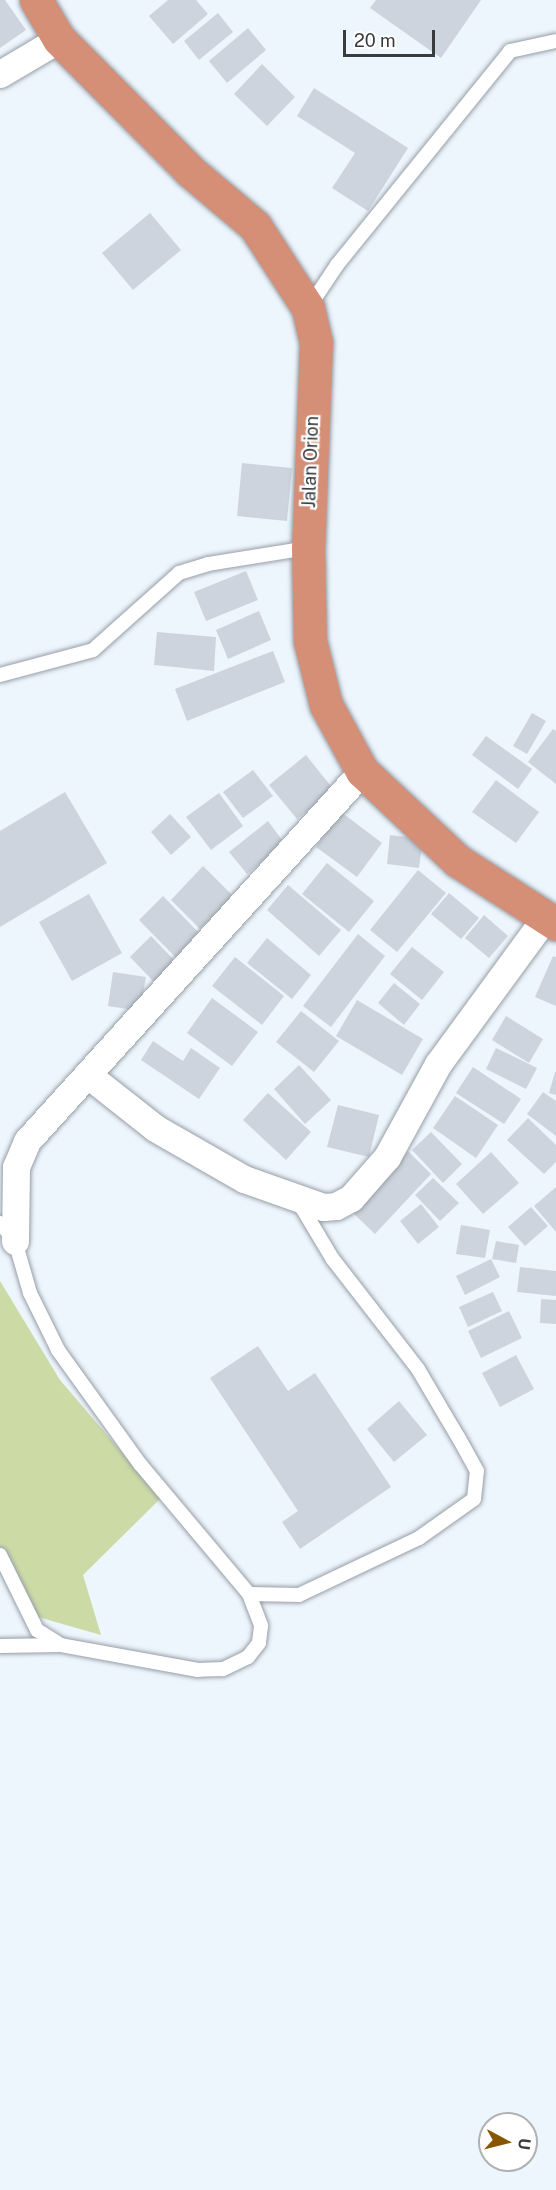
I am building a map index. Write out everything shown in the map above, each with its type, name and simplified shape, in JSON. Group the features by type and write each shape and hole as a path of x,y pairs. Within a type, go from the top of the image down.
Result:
{"highway":[{"name":"Jalan Orion","path":"36,0 59,39 190,171 255,226 308,308 316,343 308,548 310,641 327,705 362,771 458,861 550,921"}],"street":[{"path":"0,74 59,39"},
{"path":"7,1232 16,1167 24,1150 88,1075 362,771"},
{"path":"88,1075 165,1134 244,1179 294,1194 323,1207 351,1198 387,1157 438,1064 550,921"}],"lane":[{"path":"308,308 337,265 510,51 556,41"},
{"path":"0,675 93,650 179,573 208,564 308,548"},
{"path":"249,1594 299,1594 419,1538 474,1500 477,1471 418,1369 332,1258 294,1194"},
{"path":"0,1646 61,1645 198,1670 223,1670 248,1657 259,1643 261,1626 249,1594 140,1464 58,1350 30,1293 7,1232"},
{"path":"0,1555 37,1630 61,1645"}],"green space":[{"path":"0,1281 60,1380 161,1498 83,1575 101,1635 38,1617 0,1573"}],"building":[{"path":"0,0 5,0 26,30 0,48"},
{"path":"168,0 196,0 208,14 173,44 149,16"},
{"path":"376,0 481,0 441,58 370,8"},
{"path":"218,13 233,32 199,60 184,41"},
{"path":"248,28 266,50 227,83 209,61"},
{"path":"262,64 295,97 267,126 234,94"},
{"path":"314,88 408,148 368,211 332,188 355,153 297,116"},
{"path":"150,213 181,250 133,290 102,253"},
{"path":"242,463 292,468 287,521 237,516"},
{"path":"246,571 258,600 206,621 194,592"},
{"path":"259,611 271,640 228,659 216,630"},
{"path":"157,632 216,637 214,671 154,665"},
{"path":"273,651 285,682 187,721 175,689"},
{"path":"532,713 546,721 527,754 513,746"},
{"path":"553,729 556,731 556,784 528,762"},
{"path":"486,736 532,769 518,789 472,755"},
{"path":"306,755 334,790 297,819 269,785"},
{"path":"253,770 273,796 243,818 223,792"},
{"path":"496,780 539,812 516,843 472,812"},
{"path":"65,792 107,863 0,927 0,831"},
{"path":"219,793 243,826 211,850 186,817"},
{"path":"341,812 382,843 357,877 316,847"},
{"path":"170,814 191,837 171,855 151,832"},
{"path":"268,821 285,844 247,874 229,852"},
{"path":"390,835 423,839 419,868 387,864"},
{"path":"327,863 374,901 349,932 302,894"},
{"path":"203,866 233,896 200,929 171,900"},
{"path":"418,870 446,893 397,952 370,930"},
{"path":"288,885 341,930 319,956 267,910"},
{"path":"449,893 479,918 461,939 431,914"},
{"path":"89,894 122,953 72,981 39,922"},
{"path":"163,896 202,936 178,960 139,920"},
{"path":"484,915 508,936 489,958 465,938"},
{"path":"358,934 385,956 331,1027 303,1006"},
{"path":"151,936 177,963 156,984 130,957"},
{"path":"267,938 311,975 292,999 247,963"},
{"path":"412,947 444,972 422,1000 390,974"},
{"path":"553,956 556,957 556,1006 535,997"},
{"path":"235,957 284,996 262,1025 212,986"},
{"path":"113,972 146,977 140,1011 108,1006"},
{"path":"394,983 420,1004 404,1025 378,1003"},
{"path":"212,998 258,1032 232,1066 187,1033"},
{"path":"357,1000 423,1039 402,1075 336,1036"},
{"path":"301,1011 339,1041 314,1072 276,1042"},
{"path":"506,1016 543,1039 529,1063 492,1040"},
{"path":"153,1041 183,1061 191,1048 220,1068 199,1099 141,1060"},
{"path":"496,1048 537,1068 526,1089 486,1069"},
{"path":"299,1065 331,1100 305,1124 274,1089"},
{"path":"473,1067 521,1099 504,1124 456,1093"},
{"path":"556,1072 556,1095 549,1093"},
{"path":"543,1092 556,1101 556,1136 527,1114"},
{"path":"268,1093 311,1132 286,1160 243,1120"},
{"path":"455,1096 498,1125 476,1158 433,1128"},
{"path":"338,1105 379,1115 369,1157 327,1147"},
{"path":"528,1118 556,1145 556,1162 544,1174 507,1140"},
{"path":"431,1132 462,1164 443,1183 412,1150"},
{"path":"408,1151 431,1174 375,1234 351,1211"},
{"path":"491,1152 519,1183 483,1214 456,1184"},
{"path":"433,1178 459,1203 440,1221 415,1195"},
{"path":"556,1187 556,1232 534,1206"},
{"path":"421,1204 439,1227 418,1244 400,1221"},
{"path":"531,1207 548,1226 525,1246 508,1227"},
{"path":"461,1225 490,1230 485,1258 456,1254"},
{"path":"496,1241 519,1245 516,1263 492,1259"},
{"path":"491,1259 500,1277 465,1295 456,1276"},
{"path":"520,1267 556,1271 556,1296 517,1292"},
{"path":"493,1292 502,1311 468,1327 459,1307"},
{"path":"541,1299 556,1300 556,1324 540,1323"},
{"path":"509,1311 522,1338 481,1358 468,1331"},
{"path":"258,1346 288,1391 315,1373 391,1487 300,1549 282,1522 298,1511 210,1378"},
{"path":"516,1355 534,1389 500,1407 482,1373"},
{"path":"399,1401 427,1435 394,1462 367,1429"}]}
